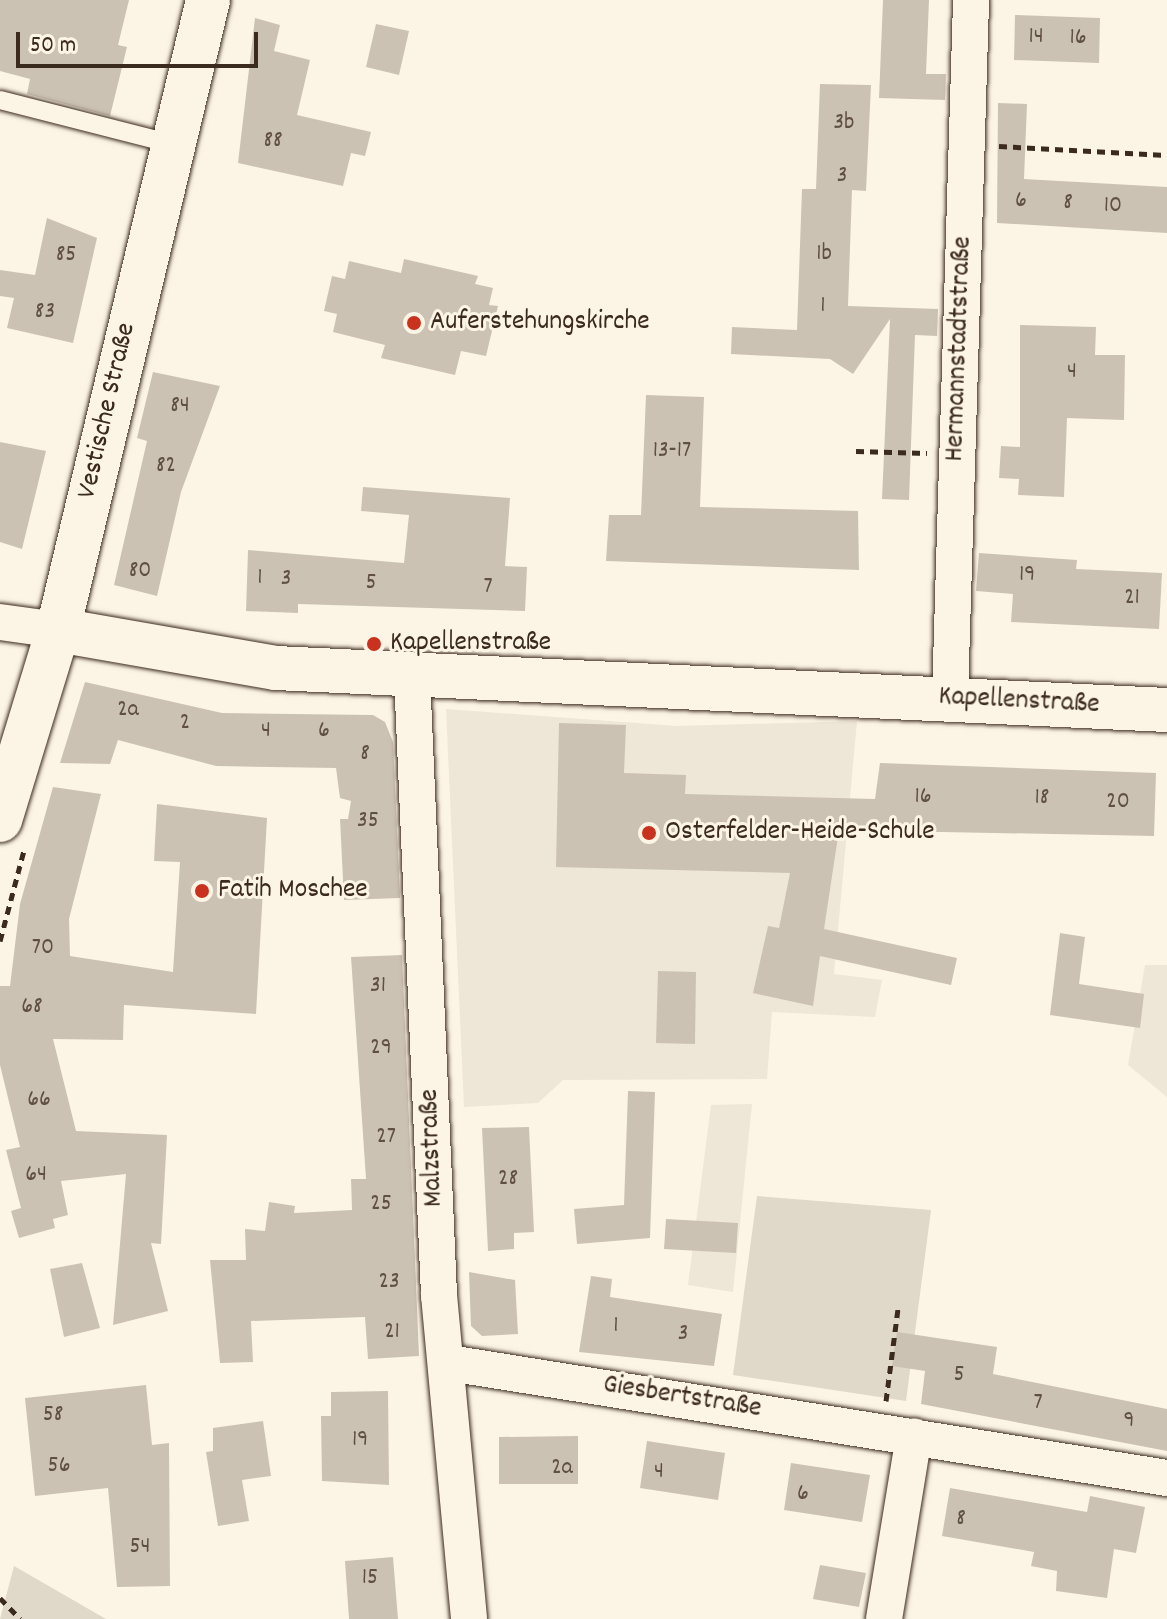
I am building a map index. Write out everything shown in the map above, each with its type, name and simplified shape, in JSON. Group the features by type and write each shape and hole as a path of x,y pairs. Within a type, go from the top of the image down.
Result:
{"street":[{"name":"Vestische Straße","path":"0,820 58,630 208,0"},
{"name":"Hermannstadtstraße","path":"950,697 966,144 979,1"},
{"path":"0,622 58,630"},
{"name":"Kapellenstraße","path":"58,630 233,664 412,676 950,697 1167,710"},
{"name":"Malzstraße","path":"412,676 439,1295 449,1363 469,1619"},
{"name":"Giesbertstraße","path":"449,1363 898,1432 1167,1478"},
{"path":"884,1619 898,1432"}],"lane":[{"path":"0,100 172,144"}],"path":[{"path":"966,144 1166,155"},
{"path":"856,451 912,453"},
{"path":"898,1309 898,1432"},
{"path":"0,1598 20,1619"}],"shaded area":[{"name":"Osterfelder-Heide-Schule","path":"446,709 677,726 857,721 834,974 882,980 875,1017 772,1012 767,1079 563,1080 538,1103 464,1107"},
{"path":"1145,965 1167,965 1167,1097 1128,1065"},
{"path":"752,1104 733,1292 688,1285 711,1105"},
{"path":"757,1196 931,1210 906,1401 733,1375"},
{"path":"14,1566 106,1619 0,1619"}],"building":[{"path":"0,0 129,0 118,45 127,47 110,116 27,94 30,79 0,71"},
{"path":"883,0 929,0 926,74 946,74 945,100 879,98"},
{"path":"1015,15 1100,18 1099,63 1014,60"},
{"path":"255,18 280,25 274,51 310,60 297,115 371,132 365,156 351,153 343,186 238,163"},
{"path":"376,24 409,31 399,75 366,67"},
{"path":"820,84 871,85 866,191 852,190 848,306 938,309 937,336 915,335 909,500 882,499 890,319 853,374 830,359 731,354 732,327 797,330 802,189 816,189"},
{"path":"998,103 1027,104 1024,179 1167,187 1167,233 997,223"},
{"path":"47,218 97,238 73,343 7,328 14,298 0,296 0,270 35,275"},
{"name":"Auferstehungskirche","path":"404,259 478,276 475,284 493,288 489,305 498,306 486,356 461,351 455,375 381,358 385,345 333,332 337,314 324,311 332,276 345,279 349,261 401,273"},
{"path":"1020,325 1096,327 1095,355 1125,355 1124,420 1067,418 1064,497 1018,495 1019,479 999,478 1001,446 1020,447"},
{"path":"153,372 220,386 181,492 157,596 114,585 147,441 137,438"},
{"path":"646,395 704,397 700,507 858,511 859,570 606,561 609,515 641,515"},
{"path":"0,442 46,451 22,549 0,542"},
{"path":"363,487 510,498 505,566 527,567 525,611 298,604 298,613 246,611 248,550 404,563 409,515 361,511"},
{"path":"979,553 1077,560 1076,569 1162,573 1159,629 1011,622 1013,594 976,591"},
{"path":"85,682 222,713 373,715 385,722 393,742 400,898 344,900 340,819 348,819 351,801 340,798 336,768 216,766 118,740 110,764 60,763"},
{"path":"559,723 626,725 624,773 686,775 685,794 875,799 880,763 1156,773 1154,836 839,830 824,929 957,958 951,985 820,956 813,1006 753,993 768,926 779,928 790,873 556,867"},
{"path":"53,787 101,794 69,919 70,956 173,972 180,862 154,861 157,804 267,818 256,1014 124,1005 123,1040 53,1039 76,1131 167,1135 161,1244 151,1243 168,1311 113,1325 126,1174 61,1181 68,1215 53,1219 55,1228 19,1238 11,1211 21,1208 6,1150 20,1147 0,1065 0,986 10,986 20,904"},
{"path":"1060,933 1085,937 1079,984 1144,994 1140,1028 1050,1015"},
{"path":"402,955 419,1356 368,1359 365,1317 251,1321 253,1362 220,1363 210,1260 246,1260 245,1229 265,1231 269,1202 295,1206 294,1213 352,1210 351,1179 366,1179 351,957"},
{"path":"658,971 696,972 695,1044 656,1043"},
{"path":"628,1091 655,1092 650,1238 577,1244 574,1209 624,1205"},
{"path":"529,1127 534,1232 514,1233 514,1249 488,1251 482,1128"},
{"path":"666,1219 738,1223 736,1253 664,1249"},
{"path":"82,1263 100,1328 64,1337 50,1269"},
{"path":"469,1272 515,1280 518,1334 482,1336 471,1326"},
{"path":"591,1276 612,1279 610,1297 722,1314 714,1366 579,1352"},
{"path":"897,1332 997,1347 993,1374 1167,1409 1167,1451 921,1404 925,1371 892,1366"},
{"path":"146,1385 152,1445 169,1443 170,1586 117,1587 108,1488 35,1496 25,1398"},
{"path":"388,1391 389,1485 322,1481 321,1416 331,1416 331,1392"},
{"path":"263,1421 271,1476 242,1480 249,1521 218,1526 206,1452 213,1451 213,1428"},
{"path":"578,1436 578,1484 499,1484 499,1437"},
{"path":"647,1441 725,1453 718,1500 640,1488"},
{"path":"791,1463 870,1475 862,1522 784,1510"},
{"path":"950,1488 1087,1512 1090,1496 1145,1507 1136,1553 1114,1549 1107,1598 1056,1591 1057,1571 1031,1566 1034,1552 942,1536"},
{"path":"393,1557 398,1619 349,1619 345,1561"},
{"path":"820,1565 866,1573 859,1607 813,1599"}],"place":[{"name":"Auferstehungskirche","path":"414,323"},
{"name":"Kapellenstraße","path":"374,644"},
{"name":"Osterfelder-Heide-Schule","path":"649,833"},
{"name":"Fatih Moschee","path":"202,891"}]}
